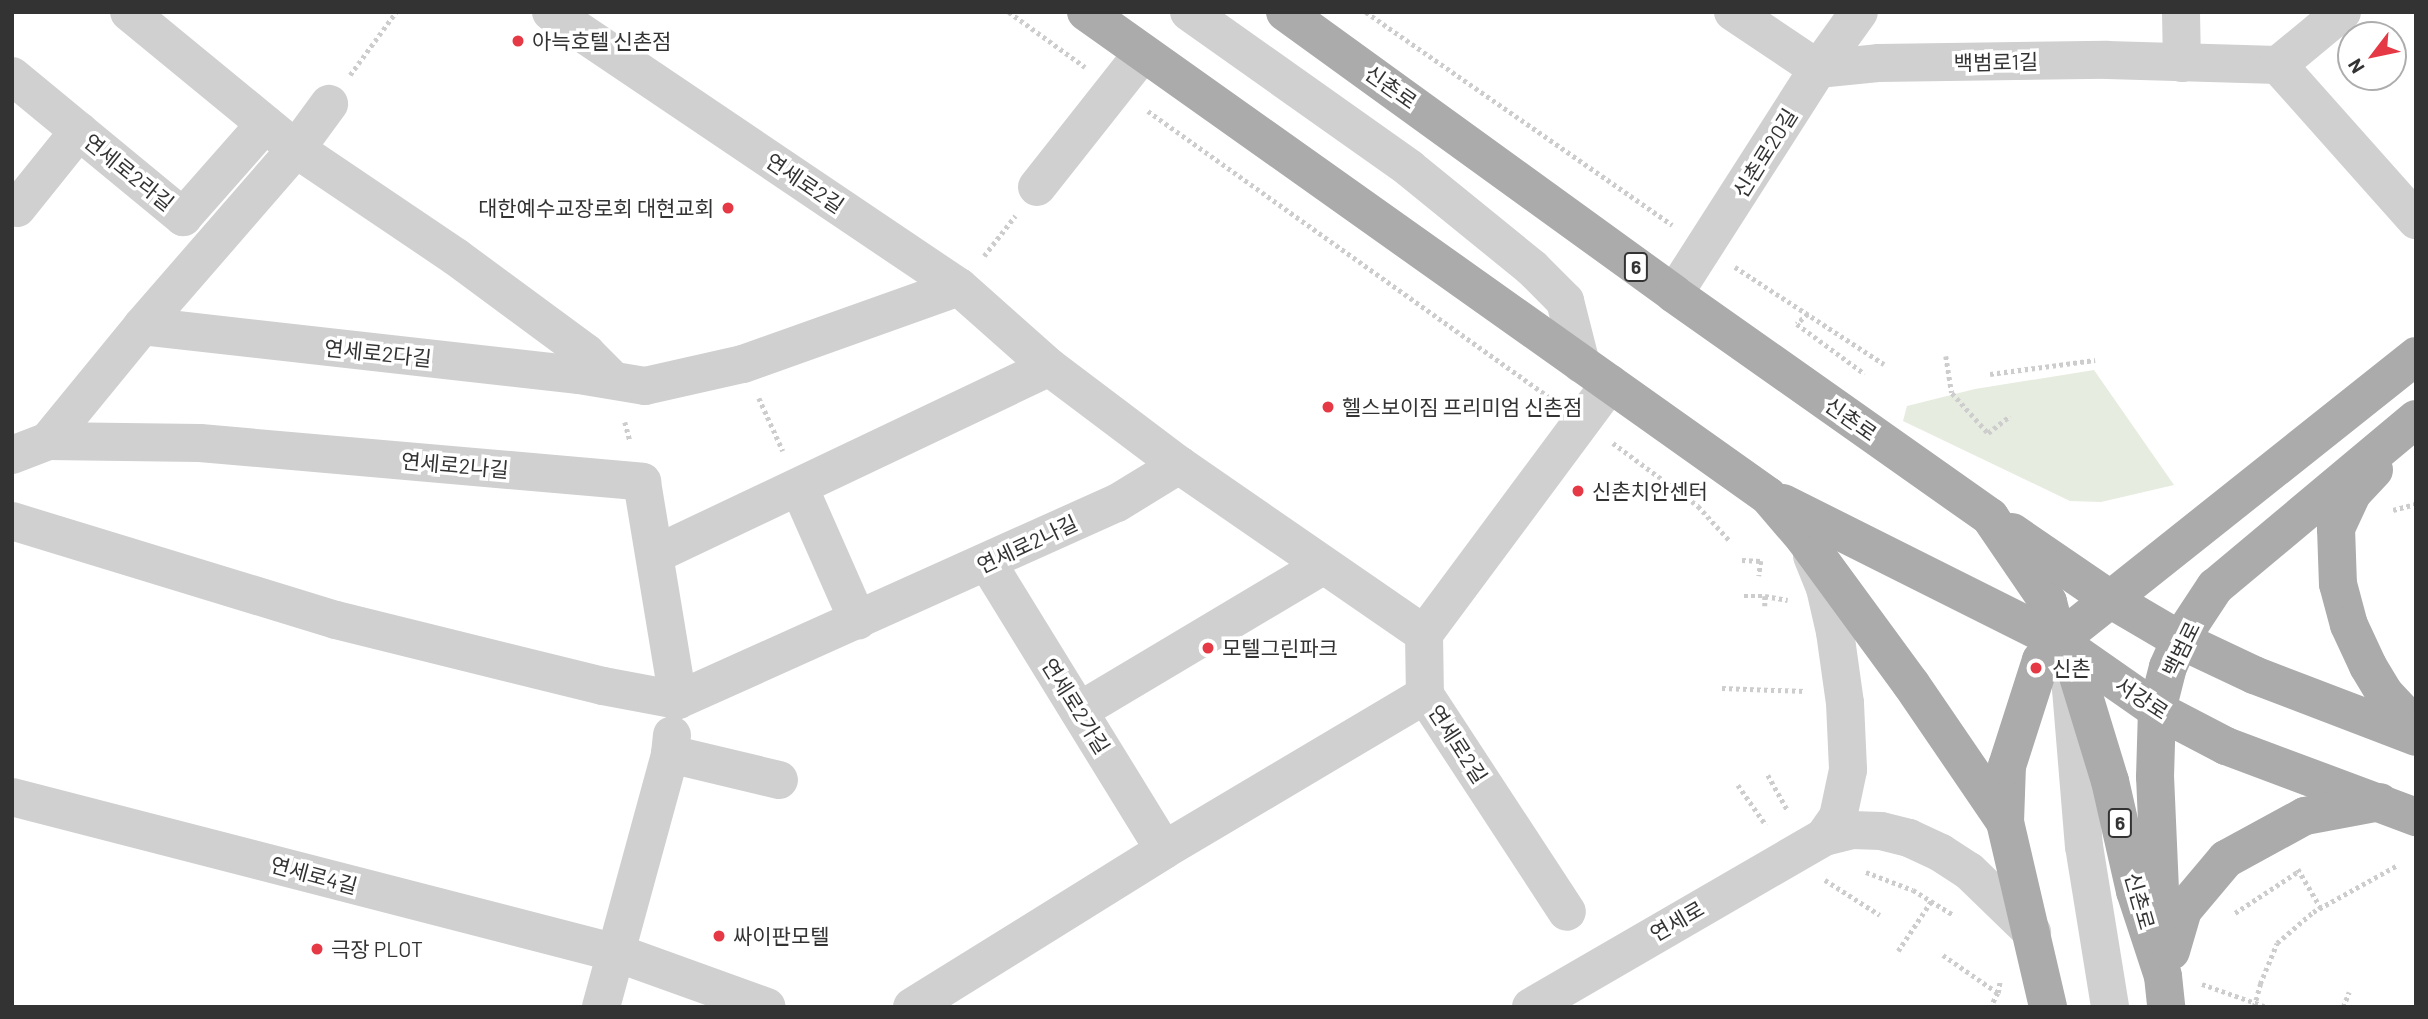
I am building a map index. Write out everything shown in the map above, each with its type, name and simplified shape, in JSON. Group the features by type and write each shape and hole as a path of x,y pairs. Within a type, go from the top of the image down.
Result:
{"main road":[{"path":"1086,12 1768,496 1804,538 1911,684 2005,822"},
{"name":"신촌로","path":"1285,12 1674,294 1990,517 2048,602 2110,781 2135,891 2174,988"},
{"path":"2048,1007 2005,822 2007,766 2041,660 2067,656 2110,599 2416,356"},
{"path":"2416,421 2352,494 2336,528 2335,556 2349,625 2368,666 2385,694 2416,727"},
{"name":"백범로","path":"2174,988 2155,777 2157,710 2168,667 2180,640 2215,587 2416,421"},
{"name":"서강로","path":"1768,496 2067,656 2157,710 2226,746 2416,817"},
{"path":"1990,517 2110,599 2180,640 2254,675 2416,737"},
{"path":"2174,988 2183,910 2226,859 2249,844 2305,817 2380,802"}],"street":[{"path":"129,12 296,149 456,257 586,353 613,380"},
{"name":"연세로2길","path":"551,12 959,287 1049,367 1179,465 1424,634 1425,695 1567,912"},
{"path":"1189,12 1409,168 1532,268 1565,300 1596,374 1424,634"},
{"path":"1732,12 1818,69"},
{"name":"신촌로20길","path":"1674,294 1818,69 1859,12"},
{"path":"2181,12 2182,63"},
{"path":"2342,12 2278,65 2416,220"},
{"path":"1037,187 1142,54"},
{"name":"백범로1길","path":"1818,69 1892,63 2107,60 2278,65"},
{"name":"연세로2라길","path":"12,76 183,217 265,124"},
{"path":"12,455 48,441 142,326 296,149 329,104"},
{"path":"17,208 79,131"},
{"name":"연세로2다길","path":"142,326 613,380 645,386 743,364 959,287"},
{"path":"656,554 1049,367"},
{"name":"연세로2나길","path":"48,441 200,443 642,482"},
{"name":"연세로2나길","path":"673,730 858,621 1117,502 1179,465"},
{"path":"601,1007 673,730 656,554 642,482"},
{"path":"799,486 858,621"},
{"path":"12,521 336,620 603,685 673,730 779,780"},
{"path":"1804,538 1825,588 1835,632 1844,703 1848,770 1844,799 1838,817 1824,837"},
{"name":"연세로2가길","path":"987,562 1164,850"},
{"path":"1079,711 1322,566"},
{"path":"2067,656 2084,846 2110,1007"},
{"path":"912,1007 1164,850 1425,695"},
{"name":"연세로4길","path":"12,797 617,953 767,1007"},
{"path":"1824,837 1852,830 1881,831 1909,838 1969,871 2032,932"},
{"name":"연세로","path":"1531,1007 1824,837"}],"path":[{"path":"329,104 396,12"},
{"path":"1009,12 1091,72"},
{"path":"1366,12 1679,230"},
{"path":"1142,108 1553,399"},
{"path":"959,287 1037,187"},
{"path":"1724,260 1884,364"},
{"path":"1808,314 1797,324 1865,374"},
{"path":"1946,356 1952,393 1988,433 2010,416"},
{"path":"1990,374 2095,360"},
{"path":"743,364 799,486"},
{"path":"613,380 642,482"},
{"path":"1602,435 1698,506 1730,541"},
{"path":"2389,511 2416,504"},
{"path":"1742,560 1761,561 1759,576"},
{"path":"1744,596 1765,596 1765,606"},
{"path":"1721,688 1807,691"},
{"path":"1768,775 1788,811"},
{"path":"1738,785 1769,831"},
{"path":"2294,860 2321,908"},
{"path":"2255,1005 2277,943 2321,908 2396,866"},
{"path":"1857,870 1876,875 1932,900 1961,921"},
{"path":"2235,914 2299,870"},
{"path":"1813,883 1832,875"},
{"path":"1824,880 1880,915"},
{"path":"1898,951 1932,900"},
{"path":"1943,955 1998,993"},
{"path":"1991,1007 1998,993 1998,970"},
{"path":"2174,988 2267,1007"},
{"path":"2343,1007 2348,992"}],"shaded area":[{"path":"2094,370 2174,485 2101,502 2070,501 1903,421 1907,406 1975,389"}],"place":[{"name":"아늑호텔 신촌점","path":"518,41"},
{"name":"대한예수교장로회 대현교회","path":"728,208"},
{"name":"헬스보이짐 프리미엄 신촌점","path":"1328,407"},
{"name":"신촌치안센터","path":"1578,491"},
{"name":"모텔그린파크","path":"1208,648"},
{"name":"신촌","path":"2036,668"},
{"name":"싸이판모텔","path":"719,936"},
{"name":"극장 PLOT","path":"317,949"}]}
